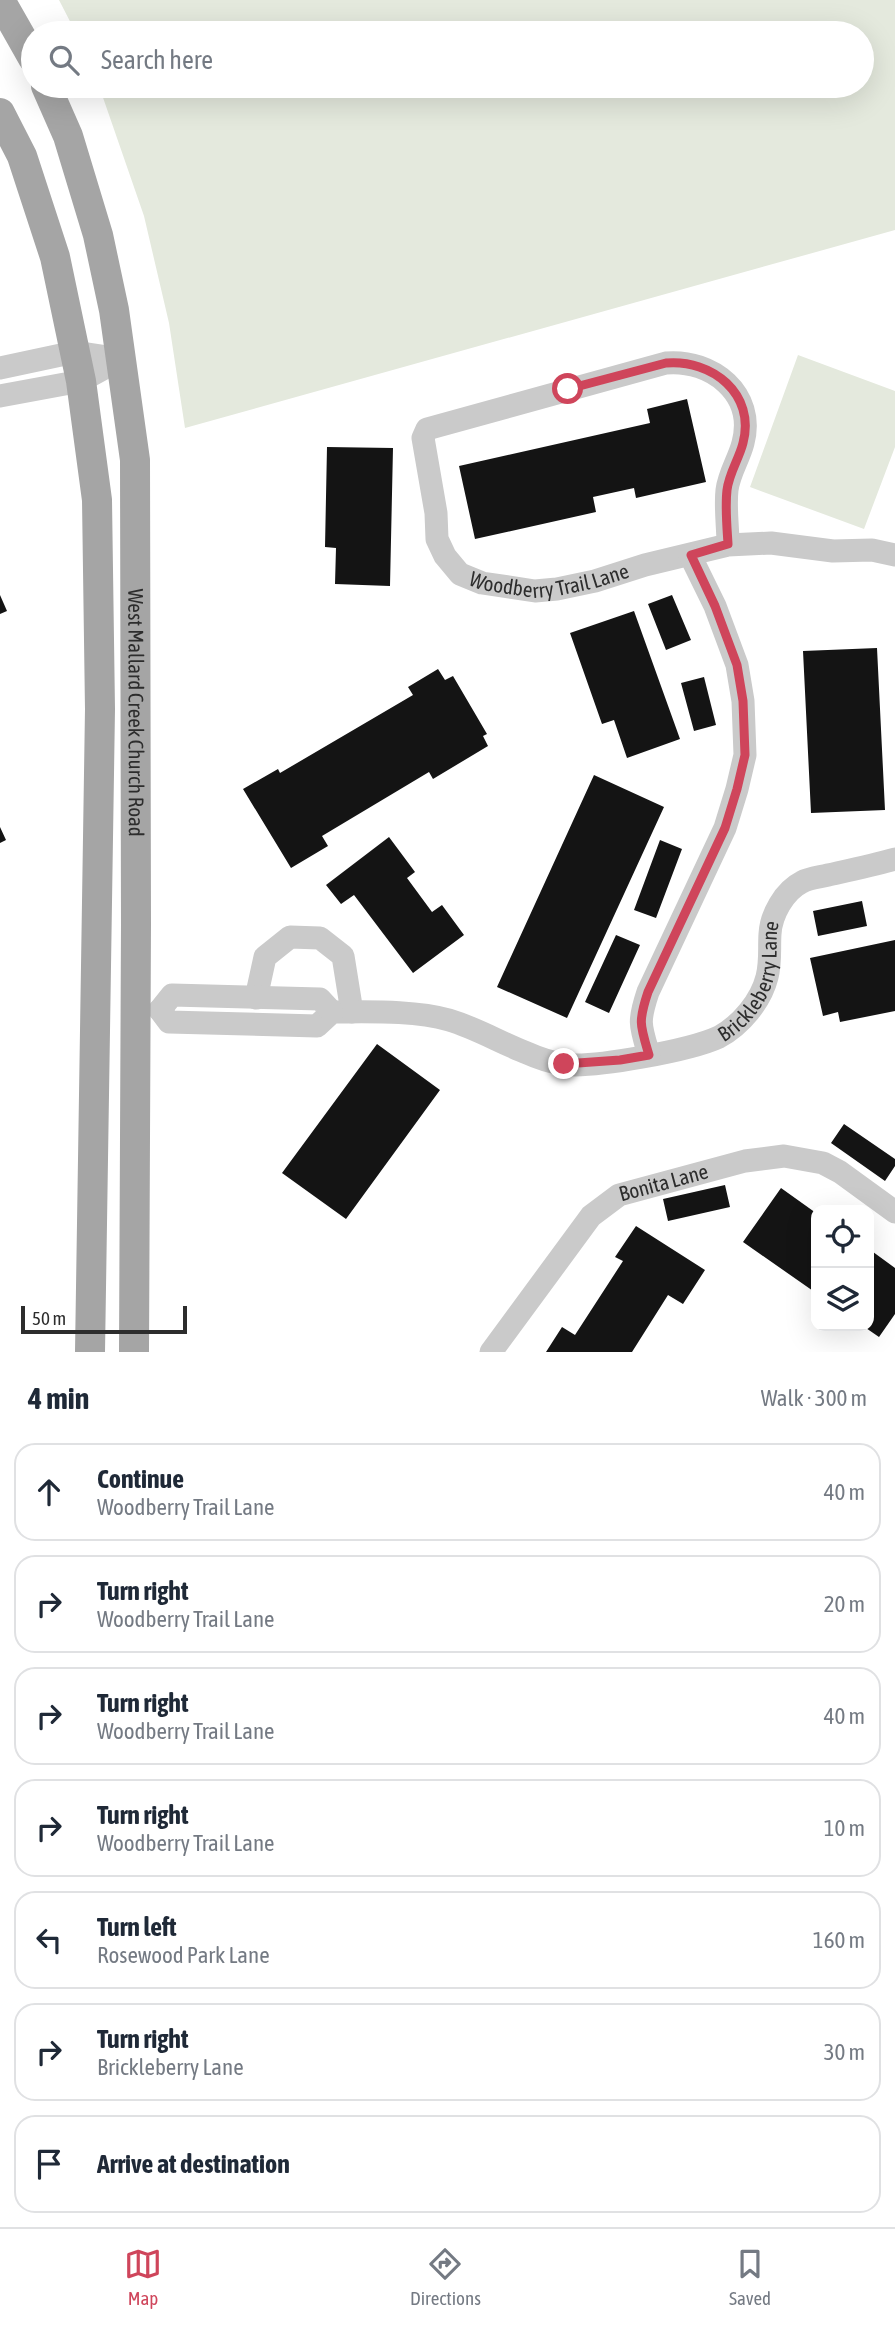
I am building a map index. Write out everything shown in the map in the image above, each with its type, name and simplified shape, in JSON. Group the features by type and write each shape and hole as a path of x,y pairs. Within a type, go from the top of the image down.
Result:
{"main road":[{"path":"0,0 21,37"},
{"name":"West Mallard Creek Church Road","path":"51,98 68,136 98,236 114,310 135,460 148,1010 134,1352"},
{"name":"West Mallard Creek Church Road","path":"0,113 22,156 55,257 81,381 97,500 100,709 90,1352"}],"street":[{"path":"0,368 75,352 121,359"},
{"path":"0,396 81,381 121,359"},
{"name":"Woodberry Trail Lane","path":"728,544 727,489 743,442 745,422 742,407 733,390 720,376 701,366 681,362 654,367 427,429 423,438 436,513 437,539 444,556 460,573 482,583 535,591 557,589 728,544 771,543 833,551 872,550 895,555"},
{"path":"649,1055 640,1026 648,992 725,828 745,755 743,701 737,665 715,606 691,555"},
{"name":"Brickleberry Lane","path":"342,1012 317,1026 169,1022 148,1010 172,995 320,999 342,1012 447,1019 528,1054 564,1064 649,1055 719,1037 740,1023 757,1000 767,978 770,932 775,915 784,897 803,881 895,859"},
{"path":"256,998 265,957 290,937 320,938 343,956 342,1012"},
{"name":"Bonita Lane","path":"491,1352 591,1216 619,1195 745,1161 784,1156 823,1163 840,1172 895,1212"}],"shaded area":[{"path":"59,0 895,0 895,230 185,428 169,323 144,216 103,98 874,98 874,21 70,21"},
{"path":"798,355 895,391 895,447 864,529 750,487"}],"building":[{"path":"687,399 706,482 636,498 634,488 593,497 596,512 475,539 459,466 650,423 647,409"},
{"path":"327,447 393,448 390,586 335,584 336,548 325,547"},
{"path":"0,595 7,611 0,614"},
{"path":"672,595 691,640 666,650 648,604"},
{"path":"634,611 680,739 627,758 614,720 602,724 570,633"},
{"path":"877,648 885,810 811,813 803,651"},
{"path":"438,669 445,680 453,676 487,734 483,736 488,746 433,779 429,772 322,836 328,846 291,868 243,789 278,769 280,773 413,695 408,687"},
{"path":"704,677 716,725 694,731 681,683"},
{"path":"594,775 664,807 567,1018 497,987"},
{"path":"0,827 6,840 0,843"},
{"path":"389,837 415,872 407,878 432,912 442,905 464,935 413,973 354,895 341,904 326,885"},
{"path":"660,840 682,849 656,918 634,910"},
{"path":"862,901 867,926 818,936 813,911"},
{"path":"616,935 640,945 609,1013 585,1002"},
{"path":"895,940 895,1011 840,1022 838,1012 823,1016 810,958"},
{"path":"377,1044 440,1090 346,1219 282,1173"},
{"path":"844,1124 895,1159 895,1166 885,1181 831,1143"},
{"path":"725,1185 730,1207 668,1221 663,1199"},
{"path":"781,1188 811,1209 811,1290 743,1242"},
{"path":"636,1226 705,1270 683,1304 668,1295 632,1352 546,1352 562,1327 575,1335 623,1261 615,1257"},
{"path":"874,1253 895,1268 895,1314 879,1337 870,1331 874,1331"}],"route":[{"path":"564,1064 649,1055 640,1026 648,992 725,828 745,755 743,701 737,665 715,606 691,555 728,544 727,489 743,442 745,422 742,407 733,390 720,376 701,366 681,362 666,363 568,389"}]}
